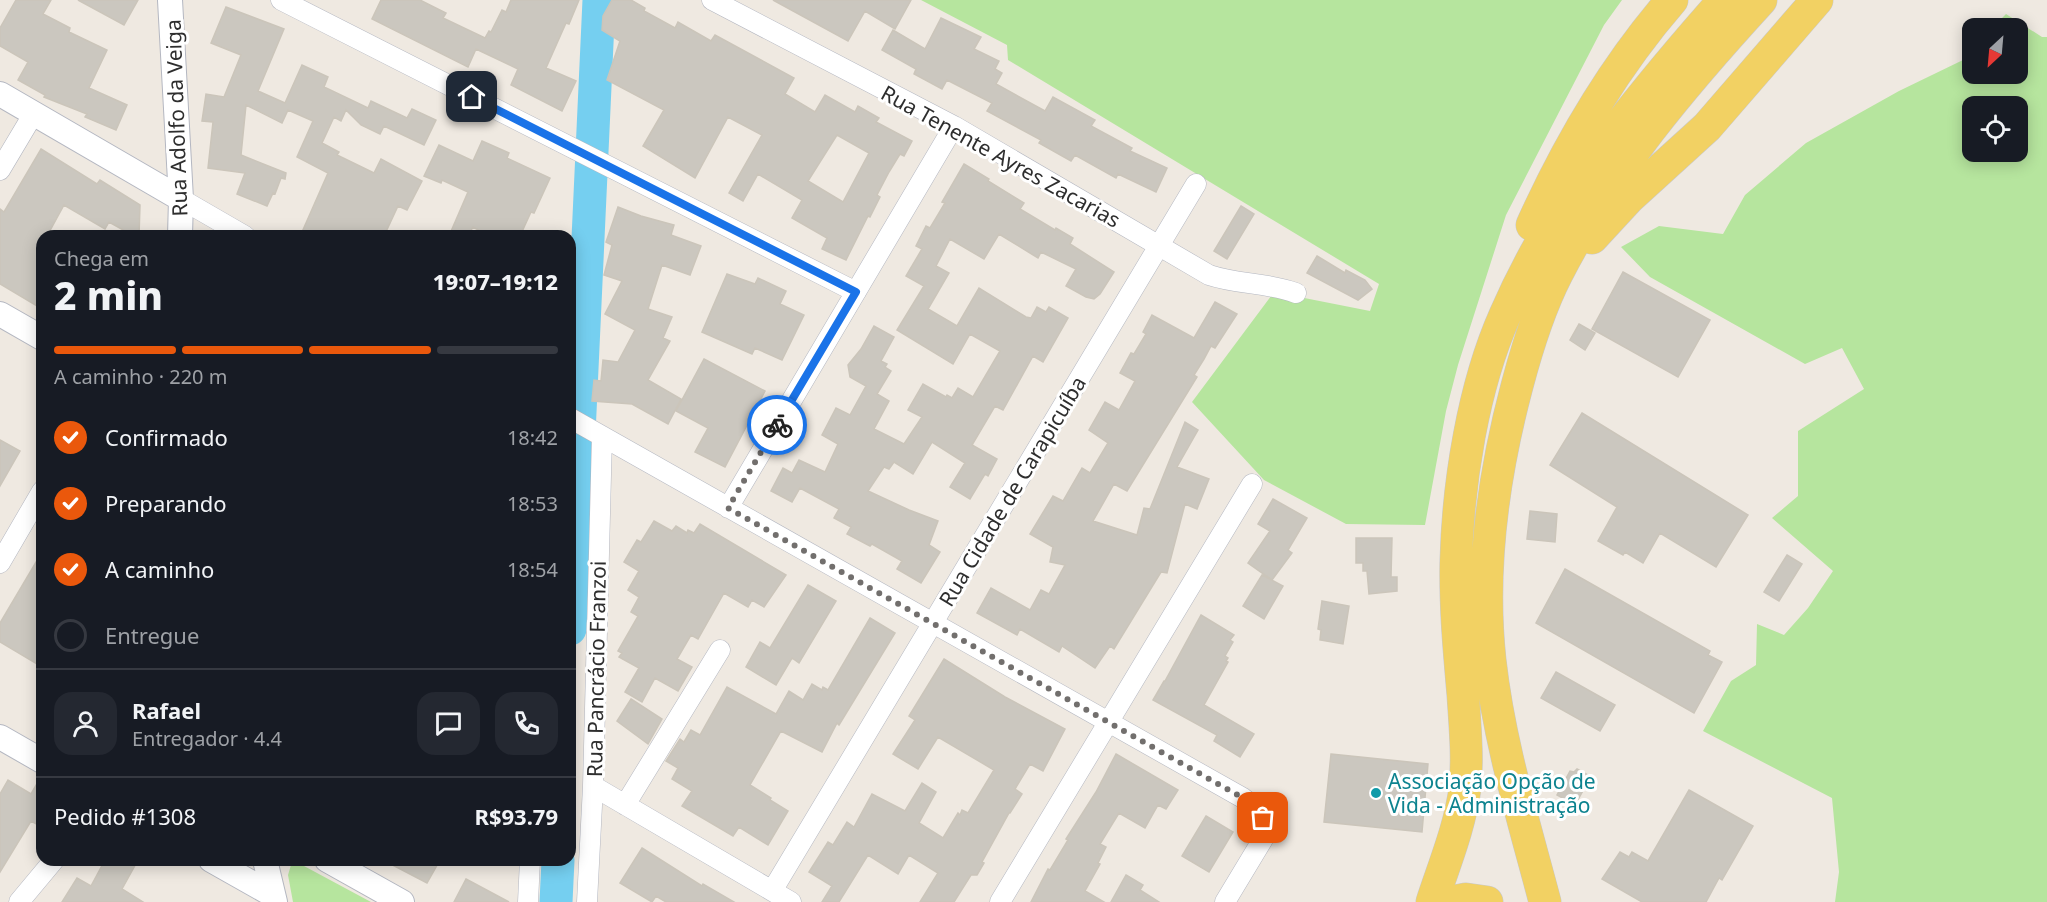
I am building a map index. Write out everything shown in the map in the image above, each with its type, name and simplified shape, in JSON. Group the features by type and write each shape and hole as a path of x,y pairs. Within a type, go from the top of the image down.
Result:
{"main road":[{"path":"1432,902 1452,842 1464,790 1466,738 1457,613 1456,562 1462,489 1475,410 1504,317 1511,279 1528,232 1556,171 1613,75 1672,0"},
{"path":"1504,317 1533,255 1584,174 1662,73 1724,0"},
{"path":"1545,902 1503,739 1495,696 1487,625 1487,554 1494,489 1511,407 1525,356 1556,276 1606,189 1669,107 1761,0"},
{"path":"1556,276 1629,198 1707,128 1817,0"},
{"path":"1530,902 1533,856"},
{"path":"1451,902 1466,898 1487,902"}],"street":[{"name":"Rua Adolfo da Veiga","path":"170,0 181,199 180,230"},
{"path":"281,0 856,292"},
{"name":"Rua Tenente Ayres Zacarias","path":"712,0 954,126 1209,275 1228,281 1262,283 1296,293"},
{"path":"0,94 235,230"},
{"path":"0,170 34,113"},
{"path":"728,508 954,126"},
{"name":"Rua Cidade de Carapicuíba","path":"772,891 1196,183"},
{"path":"0,314 36,335"},
{"path":"576,421 1256,807 1263,818 1265,828 1263,839 1226,902"},
{"name":"Rua Pancrácio Franzoi","path":"587,902 593,786 596,433"},
{"path":"1000,902 1252,484"},
{"path":"0,563 36,501"},
{"path":"625,805 720,650"},
{"path":"0,737 36,758"},
{"path":"593,786 792,902"},
{"path":"19,902 49,866"},
{"path":"221,866 274,899"},
{"path":"266,866 274,899"},
{"path":"338,866 402,902"},
{"path":"528,902 530,866"}],"green space":[{"path":"921,0 1622,0 1604,25 1506,215 1458,365 1446,411 1425,525 1346,524 1264,480 1192,402 1274,292 1370,311 1379,284 1008,60 1007,45"},
{"path":"2028,28 2042,37 2047,37 2047,902 1835,902 1839,872 1832,798 1703,731 1731,681 1756,665 1757,624 1784,635 1808,608 1833,571 1772,518 1798,496 1798,431 1864,389 1842,348 1805,364 1650,277 1621,247 1659,226 1723,234 1745,195 1806,143 1899,91 1962,60 1962,84 2028,84"},
{"path":"291,866 304,866 371,902 293,902 288,875"}],"building":[{"path":"16,0 51,0 43,14 70,28 69,32 107,50 89,88 127,105 116,130 85,117 87,114 44,97 45,95 18,80 28,62 0,46 0,28"},
{"path":"78,0 138,0 124,25"},
{"path":"381,0 420,0 446,13 443,18 485,38 489,31 491,32 502,10 506,12 511,0 579,0 546,68 576,81 562,111 511,85 518,69 476,49 468,67 372,19"},
{"path":"612,0 631,0 645,8 644,11 675,28 678,22 711,41 715,35 794,78 785,94 815,112 825,95 855,112 858,106 879,118 876,122 912,141 904,156 900,154 889,172 877,195 880,197 846,260 822,249 827,238 792,218 802,200 758,174 743,201 729,193 762,135 728,117 695,178 643,146 664,110 607,80 620,41 602,30 603,16","holes":["837,135 869,153 843,202 808,181"]},
{"path":"773,0 911,0 895,29 865,11 848,41"},
{"path":"226,7 284,29 258,91 285,103 302,65 328,77 324,87 368,108 371,101 407,118 412,109 436,120 424,145 384,126 380,134 361,125 346,110 341,121 334,117 322,143 339,152 337,155 374,173 381,159 422,181 407,210 398,206 387,230 303,230 328,173 297,157 313,121 288,110 282,123 246,105 241,155 286,173 285,179 281,178 267,206 237,194 245,173 208,168 213,122 202,121 206,94 224,97 241,55 211,43"},
{"path":"941,18 981,37 974,49 999,61 995,69 1002,73 996,84 1045,111 1053,97 1095,120 1091,126 1132,148 1130,151 1167,168 1156,192 1118,174 1116,178 1075,155 1071,161 1039,143 1041,140 987,111 992,103 947,80 942,89 914,74 916,69 882,50 893,30 925,49"},
{"path":"482,141 509,153 507,158 550,178 534,213 531,212 523,230 478,230 473,227 471,230 452,230 468,192 442,180 441,183 424,176 439,145 473,161"},
{"path":"41,149 97,184 100,180 140,205 139,230 123,230 109,222 105,229 64,205 50,230 36,230 36,305 0,284 0,209 4,212"},
{"path":"964,164 1024,203 1020,209 1073,238 1070,244 1114,272 1100,294 1094,299 1066,286 1076,269 1041,252 1038,258 999,234 984,259 950,239 936,266 949,273 928,309 957,326 979,288 1026,317 1031,318 1037,307 1046,312 1049,307 1068,318 1043,362 1033,356 1003,410 995,406 972,445 997,459 988,476 985,474 970,499 950,487 965,463 932,442 913,474 894,462 889,469 884,467 868,491 938,521 929,545 940,552 921,583 897,569 902,561 872,544 870,546 847,534 851,527 834,518 839,509 800,488 792,502 771,491 783,468 792,473 799,460 825,472 838,444 822,435 836,408 850,415 866,386 850,377 848,365 861,349 874,326 894,337 881,361 887,364 885,367 891,371 877,394 889,401 874,429 904,444 922,417 908,410 923,384 946,397 947,395 952,398 958,388 973,397 1000,351 970,334 953,364 897,330 924,286 906,276 922,249 916,246 926,226 930,228 945,203 942,202"},
{"path":"1241,206 1254,214 1227,259 1214,251"},
{"path":"618,207 674,225 671,235 701,246 690,275 662,265 648,309 672,317 663,338 670,341 648,380 681,399 668,424 632,404 592,401 594,380 601,381 603,360 618,362 635,330 605,314 622,281 604,275 612,245 606,242"},
{"path":"1317,256 1345,273 1346,270 1365,280 1372,289 1358,300 1307,273"},
{"path":"1623,272 1710,320 1678,377 1592,329"},
{"path":"727,274 755,284 758,278 786,291 780,304 804,315 782,360 755,348 752,354 702,332"},
{"path":"1215,302 1237,314 1215,348 1211,346 1194,375 1197,377 1127,491 1114,484 1093,521 1137,535 1144,508 1150,509 1185,422 1198,430 1177,467 1209,479 1197,509 1185,504 1167,573 1161,572 1114,649 1110,646 1095,668 1062,646 1059,652 1020,629 1017,635 977,613 991,588 1030,610 1041,590 1049,594 1065,565 1050,562 1053,547 1030,534 1053,496 1063,501 1082,468 1090,473 1108,443 1089,430 1105,402 1119,410 1135,381 1120,373 1131,353 1134,354 1146,334 1143,332 1152,315 1194,338"},
{"path":"1579,324 1595,333 1585,350 1570,340"},
{"path":"704,359 765,391 725,467 695,452 708,428 676,411"},
{"path":"1582,413 1748,515 1716,567 1660,533 1643,563 1625,552 1623,555 1598,541 1617,507 1550,465"},
{"path":"0,440 20,451 0,486"},
{"path":"1273,499 1307,518 1288,550 1292,553 1272,580 1248,563 1270,531 1258,524"},
{"path":"1530,511 1557,514 1555,542 1527,539"},
{"path":"654,521 672,531 676,526 687,533 688,530 694,533 700,524 786,575 764,607 752,600 748,607 724,593 698,639 691,635 677,659 692,667 678,691 655,678 642,702 625,692 639,668 619,657 622,653 618,651 638,616 631,612 639,597 628,590 639,571 624,562 637,540 641,542"},
{"path":"1356,538 1392,538 1391,577 1397,577 1397,591 1369,594 1367,571 1363,571 1363,563 1356,563"},
{"path":"1787,555 1802,564 1779,601 1764,592"},
{"path":"36,562 36,663 0,642 0,623"},
{"path":"1565,569 1710,651 1708,655 1722,662 1694,713 1536,623"},
{"path":"1262,575 1283,586 1264,619 1243,606"},
{"path":"808,585 836,601 799,663 792,658 776,685 746,667 760,642 770,648"},
{"path":"1322,601 1349,606 1343,644 1320,640 1321,630 1318,629"},
{"path":"1201,615 1234,635 1230,640 1233,642 1225,656 1228,662 1204,705 1254,734 1240,757 1214,741 1217,735 1153,700"},
{"path":"870,618 895,633 839,725 837,723 822,752 781,731 750,785 788,811 768,845 739,827 733,836 682,806 692,791 672,779 678,768 666,761 680,739 684,742 691,730 700,735 727,687 776,714 789,691 803,700 812,684 822,690 823,687 828,690"},
{"path":"944,659 1005,697 1065,729 1043,771 1030,764 1015,789 1022,794 982,862 984,863 977,875 971,875 954,902 920,902 938,873 909,855 898,874 868,855 839,902 822,902 832,886 809,872 828,842 833,845 847,822 854,827 872,794 905,811 922,783 936,792 919,823 943,838 958,813 960,815 962,810 968,813 994,770 938,737 918,769 893,754 915,720 909,716"},
{"path":"1556,672 1615,705 1600,731 1541,698"},
{"path":"631,699 662,719 648,744 617,721"},
{"path":"1116,754 1178,790 1166,809 1158,805 1145,828 1119,813 1100,844 1106,847 1098,863 1100,864 1085,891 1104,902 1031,902 1048,869 1050,870 1068,840 1066,839 1096,792"},
{"name":"Associação Opção de Vida - Administração","path":"1331,754 1428,764 1422,832 1324,822"},
{"path":"1577,769 1588,775 1586,779 1589,780 1575,805 1557,795 1570,771 1574,772"},
{"path":"8,780 31,794 36,785 36,824 31,821 0,872 0,794"},
{"path":"1689,790 1753,826 1722,880 1719,878 1706,902 1642,902 1602,879 1620,852 1629,857 1632,852 1648,861"},
{"path":"1206,816 1233,832 1209,872 1182,856"},
{"path":"642,848 702,886 703,884 734,902 666,902 656,896 652,902 620,883"},
{"path":"102,866 135,866 122,889 143,902 62,902 77,878 91,886"},
{"path":"394,866 437,866 427,883"},
{"path":"1126,875 1143,885 1140,890 1159,902 1111,902"},
{"path":"466,879 509,902 454,902"}],"waterway":[{"path":"576,499 599,0"},
{"path":"556,902 558,866"}],"way so far":[{"path":"777,425 728,508 1243,798 1256,807 1263,818"}],"place":[{"name":"Associação Opção de Vida - Administração","path":"1376,793"}],"route":[{"path":"472,97 856,292 777,425"}]}
